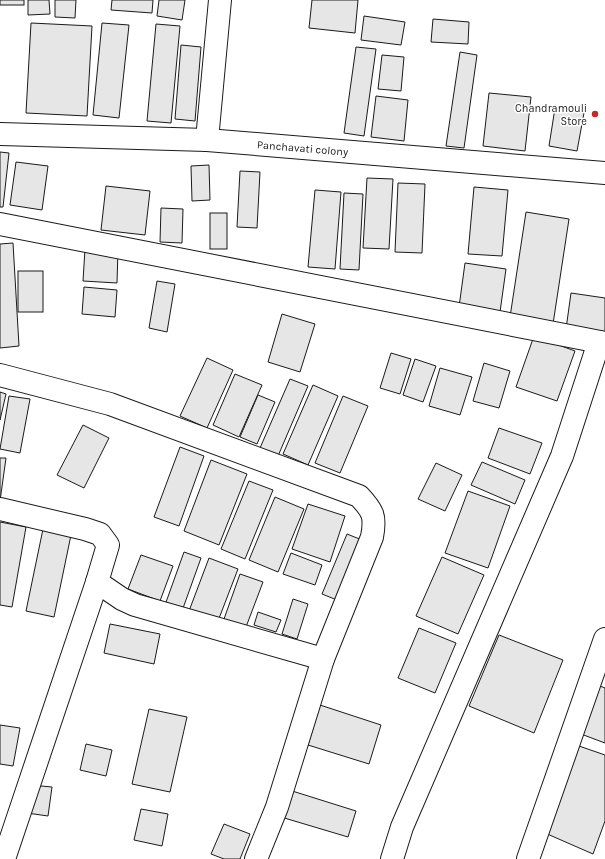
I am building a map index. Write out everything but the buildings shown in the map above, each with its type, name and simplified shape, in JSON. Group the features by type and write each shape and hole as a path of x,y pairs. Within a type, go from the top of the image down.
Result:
{"street":[{"path":"207,140 220,0"},
{"name":"Panchavati colony","path":"0,134 207,140 605,173"},
{"path":"0,224 602,342 562,456 402,827 392,859"},
{"path":"0,375 110,404 359,496 372,509 374,524 372,537 323,659 277,807 256,859"},
{"path":"0,509 85,529 100,534 108,545 4,859"},
{"path":"97,582 122,599 135,605 323,659"},
{"path":"528,859 605,639"}],"place":[{"name":"Chandramouli Store","path":"595,114"}]}
